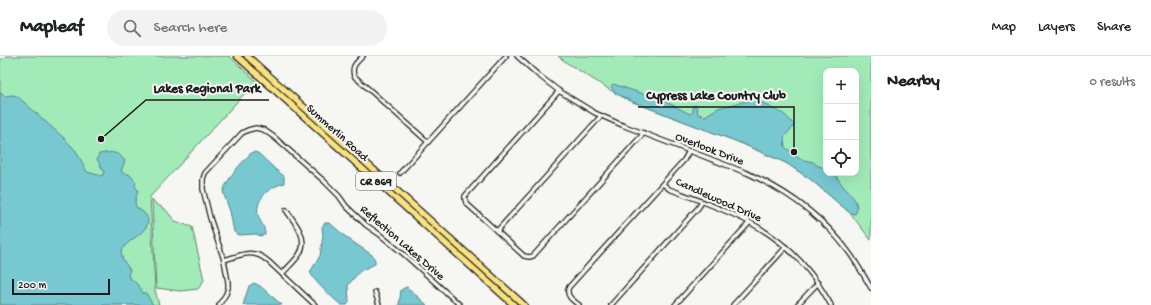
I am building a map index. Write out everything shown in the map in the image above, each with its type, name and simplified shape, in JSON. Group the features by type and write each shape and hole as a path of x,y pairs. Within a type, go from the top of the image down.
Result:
{"main road":[{"name":"Summerlin Road","path":"237,56 514,305"},
{"name":"Summerlin Road","path":"247,56 524,305"}],"street":[{"path":"362,56 352,70 354,76 428,142"},
{"path":"400,173 506,56"},
{"name":"Overlook Drive","path":"517,56 559,91 601,116 761,179 787,194 802,204 838,238 871,288"},
{"path":"559,91 467,193 465,199 466,202 524,256 533,256 644,133"},
{"path":"497,231 601,116"},
{"name":"Reflection Lakes Drive","path":"219,305 226,294 228,288 228,278 224,260 210,218 203,189 203,179 205,172 242,133 256,128 264,130 280,142 324,181 346,206 366,225 406,256 460,305"},
{"path":"578,305 569,297 569,287 684,160 689,151"},
{"name":"Candlewood Drive","path":"662,184 669,189 735,214 767,232 786,247 804,265 818,283 831,305"},
{"path":"611,305 702,202"},
{"path":"282,274 300,254 303,244 300,230 286,210"},
{"path":"675,305 750,222"},
{"path":"733,305 786,247"},
{"path":"224,260 254,253 261,255 315,305"},
{"path":"797,305 818,283"},
{"path":"375,292 379,305"}],"green space":[{"path":"5,56 229,56 256,81 150,197 155,290 159,305 0,305 0,61"},
{"path":"558,56 871,56 871,240 850,213 810,179 786,163 738,142 633,102 615,93"},
{"path":"152,199 156,204 165,209 175,221 192,227 204,280 198,289 180,291 156,288"}],"water":[{"path":"613,84 662,100 690,114 693,112 693,106 696,105 698,114 705,116 718,108 751,100 753,97 757,98 759,102 782,113 792,122 794,125 793,127 784,137 785,147 800,159 813,162 818,166 823,167 823,176 836,176 856,203 857,210 855,214 850,213 810,179 786,163 738,142 633,102 615,93 611,86"},
{"path":"0,93 5,96 17,96 65,139 76,151 87,172 102,176 104,172 97,159 99,154 110,152 116,153 125,161 121,171 125,174 129,174 136,182 135,186 138,190 135,202 136,207 144,213 148,222 147,226 141,233 129,242 121,252 123,260 130,270 128,275 129,277 137,284 143,293 146,293 153,305 0,305"},
{"path":"253,152 258,153 284,176 284,183 269,190 261,198 259,203 258,215 265,234 260,236 256,234 238,235 234,232 230,211 223,192 234,172"},
{"path":"325,223 332,225 347,238 372,255 375,260 375,264 360,271 348,285 349,302 347,305 341,305 333,298 319,285 310,272 320,256 323,235 322,227"},
{"path":"254,283 260,286 282,305 243,305 249,286"},
{"path":"407,287 427,305 399,305 401,290"}],"place":[{"name":"Lakes Regional Park","path":"101,139"},
{"name":"Cypress Lake Country Club","path":"794,152"}]}
